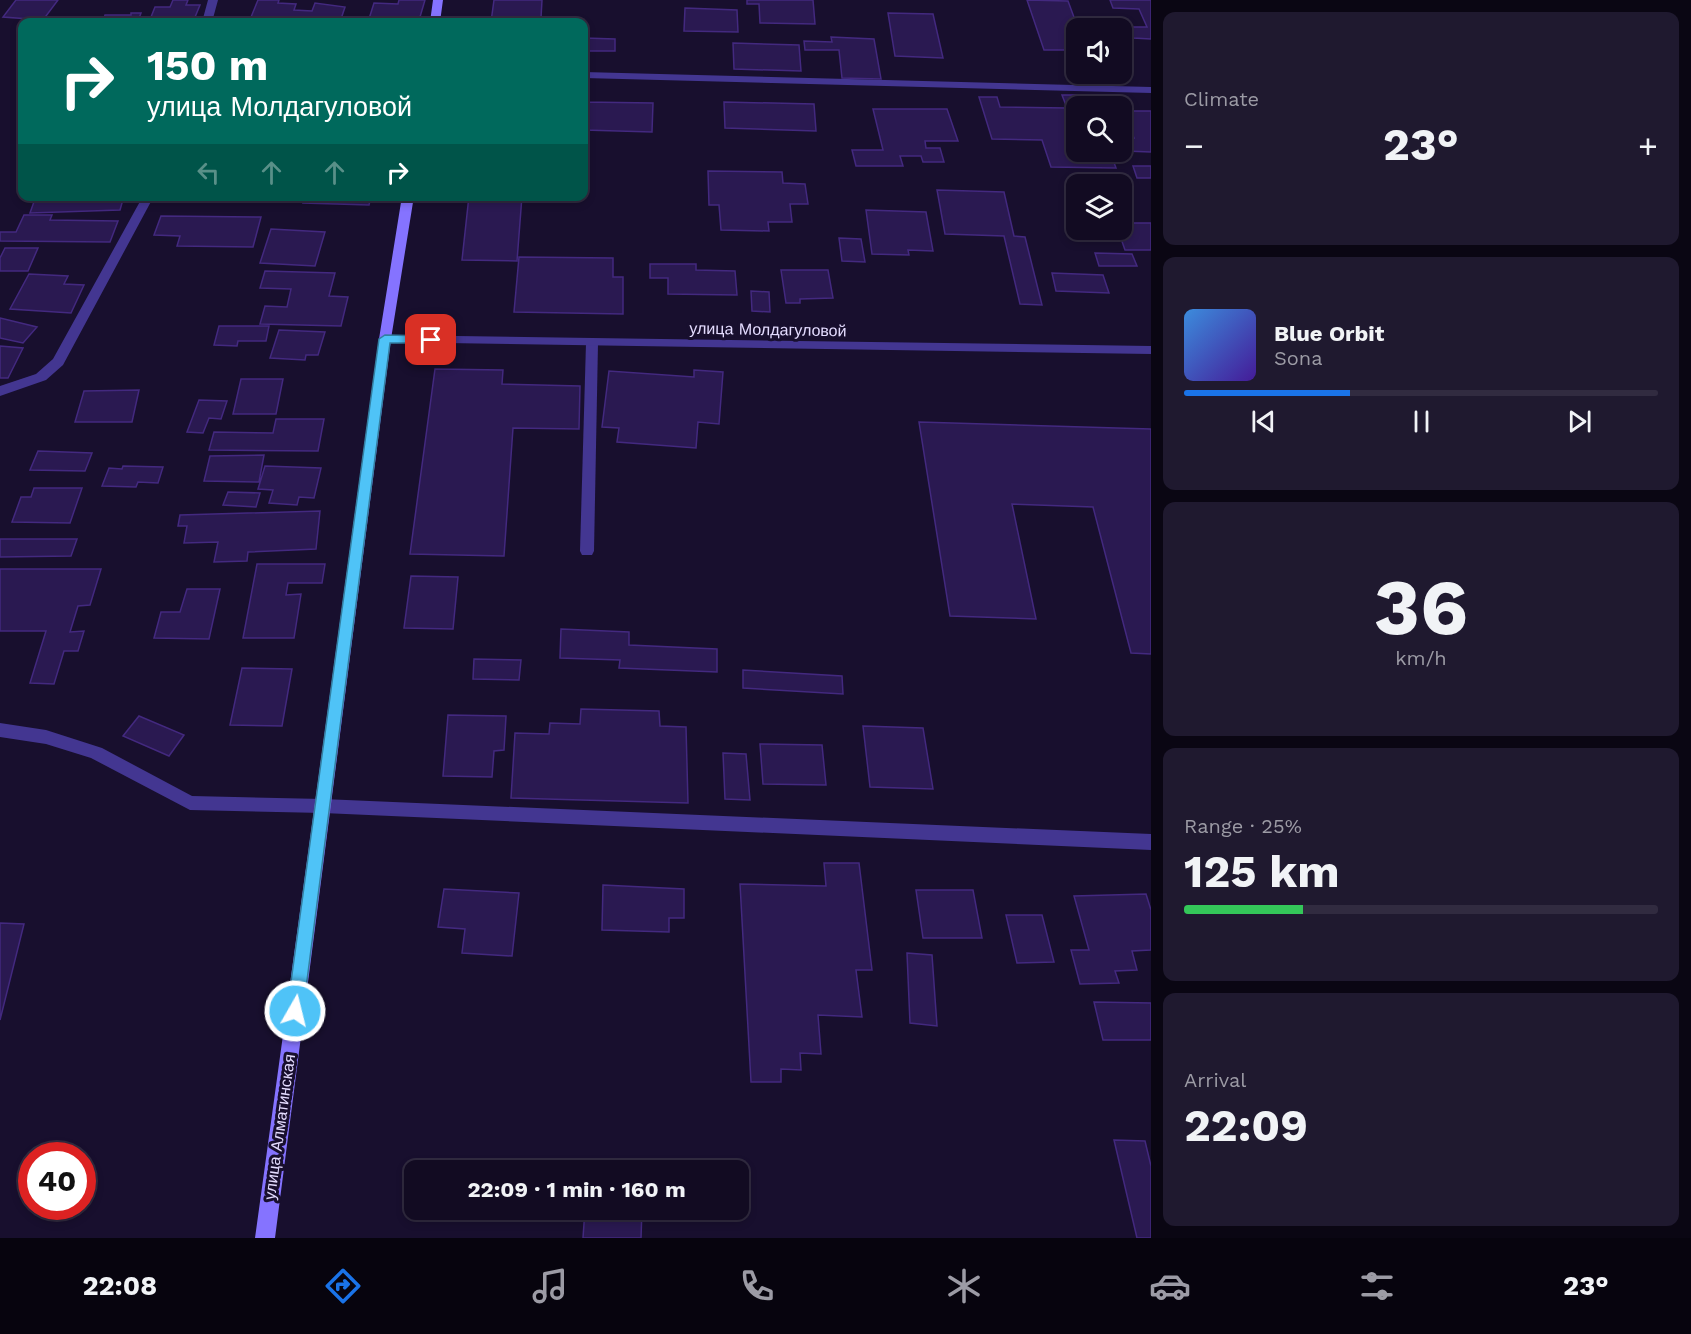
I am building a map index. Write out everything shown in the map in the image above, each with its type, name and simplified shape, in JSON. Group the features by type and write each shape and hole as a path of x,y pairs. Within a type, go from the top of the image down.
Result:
{"street":[{"path":"208,18 213,0"},
{"path":"436,18 438,0"},
{"path":"588,75 1151,90"},
{"path":"0,391 41,377 58,362 146,201"},
{"name":"улица Алматинская","path":"265,1238 385,339 407,201"},
{"name":"улица Молдагуловой","path":"385,339 1151,350"},
{"path":"587,551 592,343"},
{"path":"0,730 46,737 96,753 190,803 322,806 1151,842"}],"building":[{"path":"16,0 58,0 44,18 3,17"},
{"path":"173,0 188,0 186,5 200,5 195,18 151,18 155,7 170,7"},
{"path":"258,0 279,0 278,3 296,4 294,10 312,11 315,3 345,7 341,18 251,18"},
{"path":"399,0 425,0 420,17 369,18 374,3 398,4"},
{"path":"494,0 542,0 541,18 492,18"},
{"path":"747,0 813,0 815,24 760,23 759,4 747,4"},
{"path":"1027,0 1068,1 1074,18 1066,18 1066,50 1044,50"},
{"path":"1110,0 1151,0 1151,39 1133,38 1132,36 1132,27 1147,27 1139,9 1113,8"},
{"path":"685,8 737,10 738,32 684,31"},
{"path":"131,13 141,13 139,18 104,18 105,15 131,15"},
{"path":"888,13 933,14 943,58 895,56"},
{"path":"831,37 874,39 881,79 842,78 839,50 805,50 804,41 832,42"},
{"path":"588,38 615,39 615,51 588,51"},
{"path":"733,43 799,45 801,71 734,69"},
{"path":"1062,95 1088,96 1066,96 1066,105"},
{"path":"979,97 997,97 1000,107 1066,108 1066,162 1114,162 1116,168 1051,167 1042,140 992,139"},
{"path":"588,102 653,103 652,132 588,130"},
{"path":"724,102 814,104 816,131 725,128"},
{"path":"873,109 947,109 958,141 925,141 926,148 940,148 944,162 923,162 921,156 900,156 903,166 856,166 852,150 883,150"},
{"path":"1132,111 1151,111 1151,152 1132,151 1132,138 1134,138"},
{"path":"1133,166 1151,166 1151,178 1137,178"},
{"path":"708,171 782,172 783,183 805,184 808,204 790,204 792,222 768,222 769,231 721,230 719,205 709,205"},
{"path":"937,190 1004,192 1014,236 1025,237 1042,305 1020,304 1004,236 945,234"},
{"path":"34,201 123,201 120,210 30,213"},
{"path":"304,201 370,201 369,205 303,203"},
{"path":"468,201 522,201 517,261 462,260"},
{"path":"866,210 926,212 933,251 908,250 909,255 872,254"},
{"path":"24,215 52,215 50,220 118,221 110,242 0,241 0,232 16,232"},
{"path":"161,216 261,217 253,247 177,246 180,236 154,235"},
{"path":"1132,223 1151,223 1151,250 1125,250 1122,240 1132,240"},
{"path":"271,229 325,232 315,266 260,263"},
{"path":"839,238 861,239 865,262 842,261"},
{"path":"5,248 38,248 28,271 0,271 0,258"},
{"path":"1095,253 1132,254 1137,266 1099,266"},
{"path":"519,257 613,258 613,277 623,277 623,314 514,312"},
{"path":"650,264 696,264 696,270 735,271 737,295 668,294 668,278 650,278"},
{"path":"781,270 828,270 833,298 800,299 800,303 786,303"},
{"path":"265,271 335,273 329,296 348,297 341,326 260,324 265,306 287,307 291,289 260,288"},
{"path":"1052,273 1103,275 1109,293 1056,291"},
{"path":"29,274 68,276 64,284 84,285 71,313 10,309"},
{"path":"751,291 769,292 770,312 752,311"},
{"path":"0,318 37,327 23,343 0,338"},
{"path":"219,326 269,326 266,341 238,341 237,346 214,345"},
{"path":"279,330 325,332 318,355 306,355 305,360 270,358"},
{"path":"0,346 23,348 8,378 0,378"},
{"path":"435,369 503,370 502,384 580,386 579,429 513,428 504,556 410,554"},
{"path":"694,370 723,372 719,424 698,422 696,448 617,442 619,428 602,427 609,371 694,377"},
{"path":"241,379 283,379 276,414 233,414"},
{"path":"139,390 132,422 75,422 84,391"},
{"path":"199,400 227,401 221,419 209,418 203,433 187,432"},
{"path":"276,419 324,419 318,451 209,450 214,432 273,433"},
{"path":"919,422 1151,429 1151,654 1131,653 1093,507 1012,504 1036,619 950,616"},
{"path":"38,451 92,453 85,471 30,470"},
{"path":"264,455 259,482 204,481 210,456"},
{"path":"123,466 163,467 158,483 138,482 136,487 102,486 109,468 122,469"},
{"path":"265,466 321,468 314,498 299,497 297,505 269,503 273,490 258,489"},
{"path":"34,488 82,488 70,523 12,522 21,497 31,497"},
{"path":"228,492 260,493 256,507 223,505"},
{"path":"320,511 316,549 248,552 247,561 214,562 218,542 184,543 187,526 178,526 180,515"},
{"path":"0,539 77,539 71,556 0,557"},
{"path":"257,564 325,564 322,583 288,583 286,595 301,594 294,638 243,638"},
{"path":"0,569 101,569 90,605 78,606 70,632 84,631 78,651 64,651 54,684 30,683 46,631 0,631"},
{"path":"411,576 458,577 453,629 404,628"},
{"path":"187,589 220,589 209,639 154,638 161,612 180,612"},
{"path":"561,629 629,632 629,645 717,649 717,672 619,668 620,660 560,658"},
{"path":"474,659 521,660 519,680 473,679"},
{"path":"242,668 292,669 282,726 230,725"},
{"path":"743,670 842,676 843,694 743,688"},
{"path":"581,709 659,711 660,726 686,727 688,803 511,798 515,733 549,734 550,723 580,724"},
{"path":"448,715 506,716 504,750 494,751 492,777 443,776"},
{"path":"139,716 184,735 169,756 123,736"},
{"path":"863,726 923,728 933,789 870,787"},
{"path":"760,744 822,745 826,785 763,784"},
{"path":"723,753 746,754 750,800 725,799"},
{"path":"824,863 859,863 872,970 856,970 862,1017 818,1015 821,1054 800,1053 801,1070 781,1069 781,1082 751,1082 740,884 826,886"},
{"path":"603,885 684,889 684,918 669,918 669,932 602,930"},
{"path":"444,889 519,893 512,956 462,953 465,929 438,927"},
{"path":"916,890 973,890 982,938 923,938"},
{"path":"1146,894 1151,910 1151,950 1132,951 1137,970 1115,971 1119,983 1080,984 1071,950 1089,950 1074,896"},
{"path":"1006,915 1042,915 1054,962 1017,963"},
{"path":"0,923 24,924 0,1020"},
{"path":"907,953 932,955 937,1026 910,1023"},
{"path":"1094,1002 1151,1003 1151,1040 1103,1040"},
{"path":"1114,1140 1145,1141 1151,1166 1151,1238 1137,1238"},
{"path":"584,1220 642,1220 641,1238 583,1238"}],"route":[{"path":"295,1011 385,339 431,340"}]}
